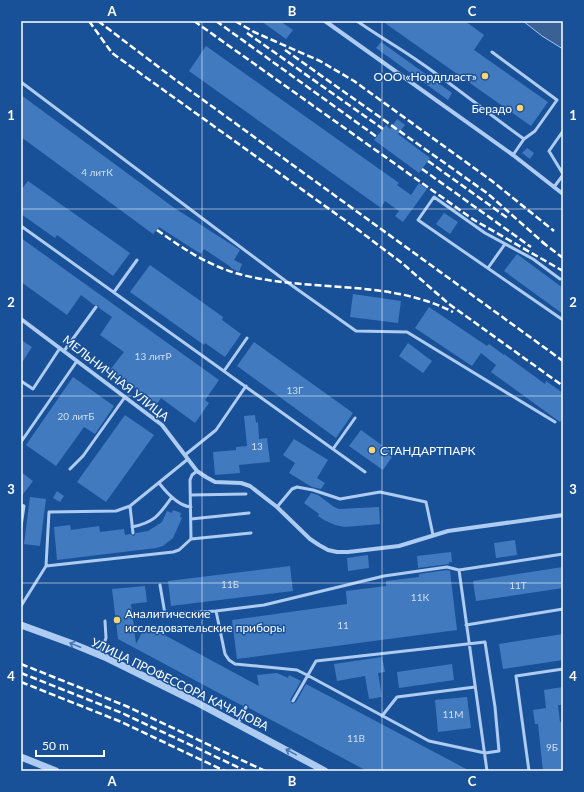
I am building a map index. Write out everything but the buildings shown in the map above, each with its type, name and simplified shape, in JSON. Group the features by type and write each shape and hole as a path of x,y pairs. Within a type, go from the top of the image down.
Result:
{"street":[{"path":"325,21 513,155 563,194"},
{"name":"МЕЛЬНИЧНАЯ УЛИЦА","path":"21,318 162,425 197,470 206,478 215,482 241,483 250,486 277,508 314,542 328,550 337,552 399,546 448,531 563,516"},
{"name":"УЛИЦА ПРОФЕССОРА КАЧАЛОВА","path":"21,625 99,655 194,701 325,771"},
{"path":"21,757 56,771"}],"lane":[{"path":"357,21 431,70 524,139"},
{"path":"492,52 557,100 535,131 524,139 513,155"},
{"path":"21,82 287,282 356,331 407,332 555,422"},
{"path":"554,187 563,175 549,151 563,131"},
{"path":"560,279 533,259 485,234 434,198 418,220 563,320"},
{"path":"21,226 366,472"},
{"path":"488,268 505,244"},
{"path":"114,292 137,260"},
{"path":"21,381 33,389 96,307"},
{"path":"224,371 247,338"},
{"path":"21,442 77,361"},
{"path":"185,455 216,430 246,386"},
{"path":"70,469 84,456 125,397"},
{"path":"333,449 355,418"},
{"path":"21,606 46,566 49,512 116,511 130,506 188,459"},
{"path":"192,539 190,480 192,475 197,470"},
{"path":"159,483 172,497 185,506 191,507"},
{"path":"277,508 292,489 297,488 313,490 340,499 380,492 426,502 433,535"},
{"path":"191,495 246,494"},
{"path":"132,526 146,524 160,514 172,497"},
{"path":"21,505 24,506 21,526"},
{"path":"130,506 132,534"},
{"path":"191,519 249,513"},
{"path":"46,566 173,552 179,550 192,539 251,533"},
{"path":"134,551 135,556"},
{"path":"139,616 216,611 264,605 384,576 447,568 460,570 563,554"},
{"path":"460,570 466,624 487,771"},
{"path":"160,585 165,614"},
{"path":"466,624 563,609"},
{"path":"216,611 225,654 229,660 235,664 297,670 307,675 429,741 485,753 499,751 496,707 485,642 316,661 307,675 293,701"},
{"path":"99,655 106,638 105,621"},
{"path":"529,771 516,676 563,669"},
{"path":"382,716 397,697 475,687"},
{"path":"238,724 246,707"}],"water":[{"path":"523,21 563,21 563,49 542,36"}],"railway":[{"path":"89,21 112,53 357,229 402,263 449,304 563,386"},
{"path":"98,21 177,81 563,361"},
{"path":"194,21 474,220 563,271"},
{"path":"216,21 377,137"},
{"path":"235,21 254,32 320,61 354,81 492,181 554,231"},
{"path":"247,33 383,129"},
{"path":"285,50 487,193 546,245"},
{"path":"428,161 509,219"},
{"path":"422,169 531,247"},
{"path":"157,230 186,250 228,271 266,280 348,287 402,294 428,301 453,312"},
{"path":"542,242 563,258"},
{"path":"21,664 126,706 265,771"},
{"path":"21,673 122,713 246,771"},
{"path":"21,682 119,721 225,771"}],"place":[{"name":"ООО «Нордпласт»","path":"485,76"},
{"name":"Берадо","path":"520,108"},
{"name":"СТАНДАРТПАРК","path":"372,450"},
{"name":"Аналитические исследовательские приборы","path":"117,620"}]}
